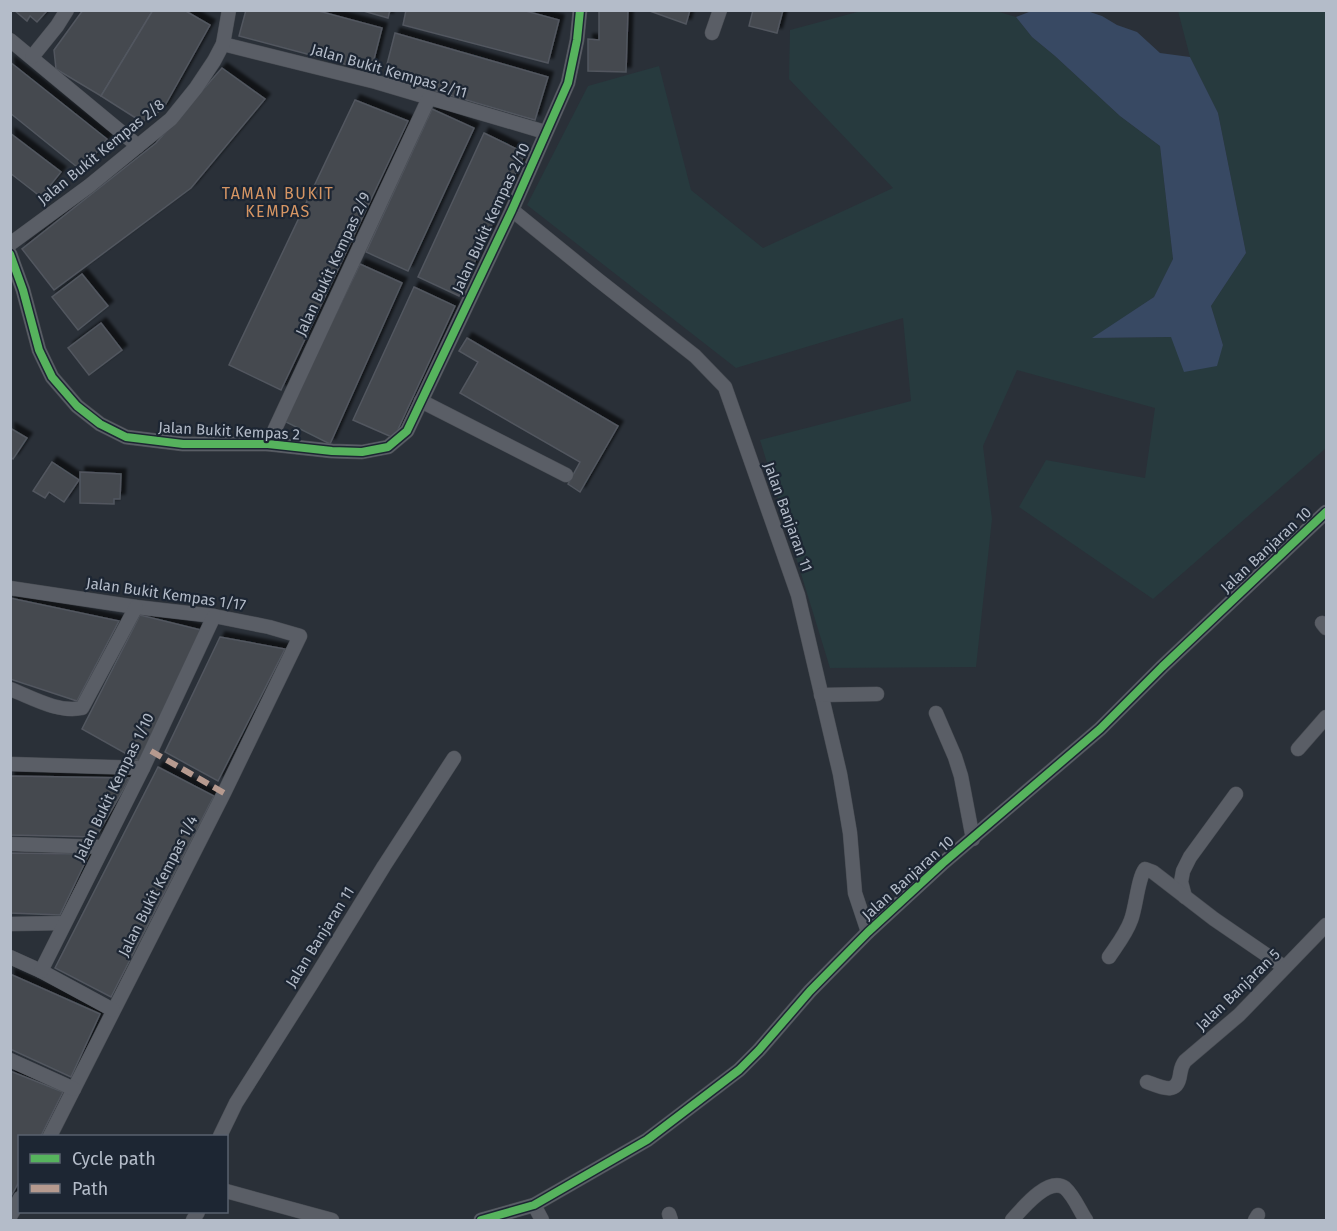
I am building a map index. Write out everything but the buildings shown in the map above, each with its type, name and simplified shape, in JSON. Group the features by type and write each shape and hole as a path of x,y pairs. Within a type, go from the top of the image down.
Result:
{"street":[{"path":"32,57 67,10"},
{"name":"Jalan Bukit Kempas 2/8","path":"10,244 89,186 171,119 214,61 222,44 229,10"},
{"path":"712,33 720,10"},
{"name":"Jalan Bukit Kempas 2/10","path":"407,431 512,210 570,76 577,40 577,11"},
{"path":"10,40 138,146"},
{"name":"Jalan Bukit Kempas 2/11","path":"222,44 376,82 545,132"},
{"name":"Jalan Bukit Kempas 2/9","path":"268,444 429,98"},
{"name":"Jalan Banjaran 11","path":"512,210 695,356 725,387 798,595 840,774 848,821 855,893 868,932"},
{"name":"Jalan Bukit Kempas 2","path":"10,254 23,290 39,350 52,377 77,406 100,424 126,437 183,444 268,444 362,452 388,447 407,431"},
{"path":"421,402 566,475"},
{"name":"Jalan Banjaran 10","path":"481,1221 534,1205 647,1140 739,1070 868,932 943,863 1100,729 1326,512"},
{"name":"Jalan Bukit Kempas 1/17","path":"10,588 213,616 269,627 300,636 293,650"},
{"path":"10,689 61,709 82,708 136,607"},
{"name":"Jalan Bukit Kempas 1/10","path":"41,971 143,768 213,616"},
{"name":"Jalan Bukit Kempas 1/4","path":"51,1135 229,783 293,650"},
{"path":"820,695 877,694"},
{"path":"936,713 961,776 973,839"},
{"path":"1298,749 1326,717"},
{"name":"Jalan Banjaran 11","path":"221,1135 242,1094 454,758"},
{"path":"10,764 143,768"},
{"path":"1185,897 1181,882 1190,856 1236,794"},
{"path":"10,844 103,846"},
{"path":"1109,957 1131,922 1141,874 1145,869 1153,872 1249,944 1284,967"},
{"path":"10,924 64,923"},
{"name":"Jalan Banjaran 5","path":"1148,1082 1164,1089 1173,1088 1178,1084 1180,1070 1185,1061 1239,1015 1284,967 1324,934"},
{"path":"10,957 113,1010"},
{"path":"10,1060 74,1089"},
{"path":"1012,1221 1041,1190 1055,1185 1063,1187 1069,1193 1086,1221"},
{"path":"228,1192 332,1221"},
{"path":"10,1216 18,1202"},
{"path":"534,1205 542,1221"}],"green space":[{"path":"861,11 996,11 1016,17 1032,37 1120,116 1160,146 1173,259 1154,297 1093,338 1171,337 1223,345 1211,306 1246,253 1218,113 1190,57 1178,11 1326,11 1326,448 1153,599 1019,507 1046,460 1145,478 1155,408 1017,370 983,446 992,519 976,667 830,668 760,440 911,401 903,318 736,368 527,205 588,86 659,66 691,190 763,248 893,188 789,79 790,30"}],"water":[{"path":"1034,10 1087,11 1137,32 1160,53 1190,57 1218,113 1246,253 1211,306 1223,345 1217,366 1184,372 1171,337 1092,338 1154,297 1173,259 1160,146 1120,116 1032,37 1016,17"}],"marked path":[{"path":"151,751 224,793"}],"cycle path":[{"path":"10,254 23,290 39,350 52,377 77,406 100,424 126,437 183,444 268,444 362,452 388,447 407,431 512,210 568,83 577,40 580,10"},
{"path":"481,1220 534,1205 647,1140 739,1070 810,991 868,932 943,863 1100,729 1326,512"}],"district":[{"name":"TAMAN BUKIT KEMPAS","path":"278,202"}]}
